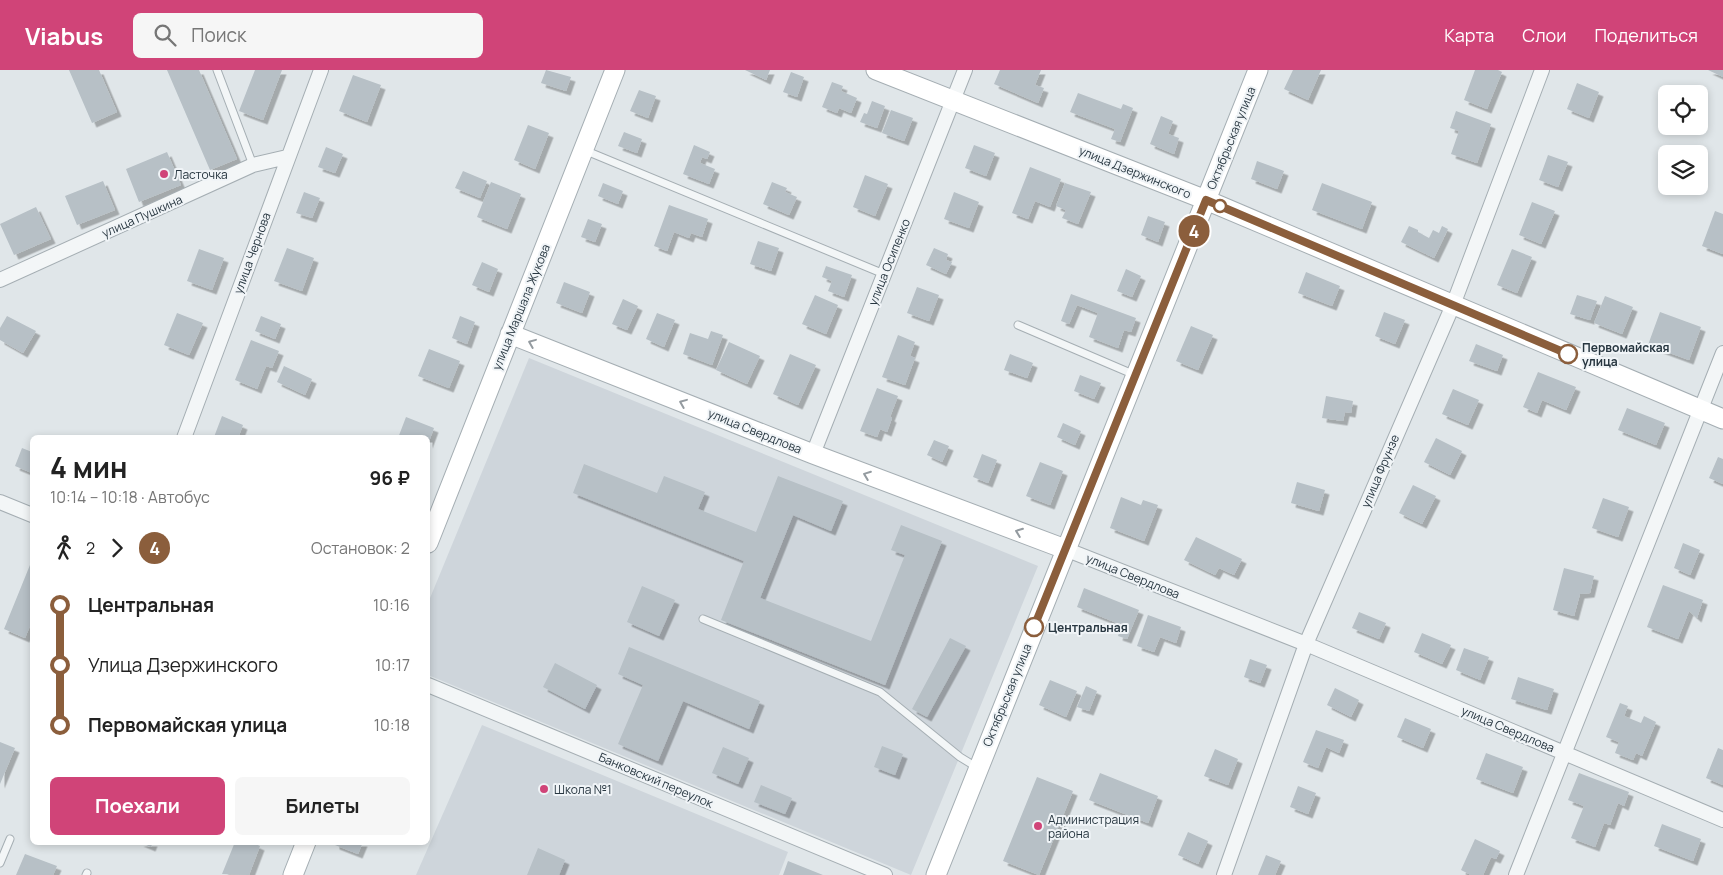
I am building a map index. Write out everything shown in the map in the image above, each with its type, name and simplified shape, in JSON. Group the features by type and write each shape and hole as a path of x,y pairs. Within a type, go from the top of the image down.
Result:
{"street":[{"name":"улица Чернова","path":"185,435 287,157 321,70"},
{"name":"улица Маршала Жукова","path":"430,539 615,70"},
{"name":"улица Дзержинского","path":"876,70 1206,200 1723,419"},
{"name":"улица Осипенко","path":"813,454 965,70"},
{"name":"Октябрьская улица","path":"936,875 1258,70"},
{"name":"улица Фрунзе","path":"1224,875 1306,644 1453,305 1542,70"},
{"name":"улица Пушкина","path":"0,280 253,165 287,157"},
{"name":"улица Свердлова","path":"510,334 813,454 1065,549 1306,644 1723,820"},
{"path":"1516,875 1723,353"},
{"path":"0,502 30,514"},
{"name":"Банковский переулок","path":"430,686 885,875"},
{"path":"293,875 305,845"}],"lane":[{"path":"217,70 253,165"},
{"path":"584,150 884,274"},
{"path":"1018,325 1135,375"},
{"path":"703,619 880,692 960,757 978,768"},
{"path":"0,863 10,839"}],"shaded area":[{"path":"529,358 1038,566 911,875 430,676 430,598"},
{"name":"Школа №1","path":"482,725 788,852 779,875 416,875"}],"building":[{"path":"69,70 99,70 117,112 92,123"},
{"path":"167,70 199,70 237,159 210,170"},
{"path":"255,70 282,70 263,120 239,111"},
{"path":"546,70 571,77 566,91 541,83"},
{"path":"745,70 770,70 766,80"},
{"path":"1000,70 1041,70 1035,85 1044,88 1038,103 994,84"},
{"path":"1293,70 1321,70 1308,100 1284,89"},
{"path":"1475,70 1498,70 1502,72 1487,109 1464,100"},
{"path":"1708,70 1723,70 1723,77"},
{"path":"791,72 804,77 797,97 783,92"},
{"path":"353,75 381,85 367,122 339,111"},
{"path":"832,82 843,86 841,91 857,98 851,113 839,108 837,113 822,107"},
{"path":"1577,83 1599,92 1589,118 1567,109"},
{"path":"639,90 656,96 648,118 630,111"},
{"path":"1078,93 1121,109 1123,104 1133,108 1120,142 1111,139 1115,129 1070,112"},
{"path":"872,101 885,106 877,128 860,122 864,113 867,114"},
{"path":"891,110 913,118 904,141 882,133"},
{"path":"1456,111 1491,124 1477,163 1451,154 1459,131 1450,128"},
{"path":"1161,116 1173,121 1168,134 1179,138 1174,154 1150,144"},
{"path":"528,125 549,133 535,169 514,160"},
{"path":"624,132 642,139 637,153 618,146"},
{"path":"694,145 710,152 707,159 702,157 700,163 715,169 709,184 683,174"},
{"path":"974,145 995,153 986,176 965,168"},
{"path":"326,147 343,154 335,173 318,167"},
{"path":"167,152 181,185 139,202 126,169"},
{"path":"1548,155 1568,162 1558,187 1539,180"},
{"path":"1257,161 1284,171 1277,189 1251,179"},
{"path":"1030,167 1061,179 1050,207 1035,201 1028,219 1012,213"},
{"path":"463,171 487,181 480,198 455,188"},
{"path":"865,175 888,184 875,216 853,207"},
{"path":"103,181 115,210 77,225 65,196"},
{"path":"491,182 521,194 507,229 477,217"},
{"path":"772,182 787,188 785,192 797,197 789,215 763,204"},
{"path":"603,183 623,191 618,204 598,196"},
{"path":"1065,183 1091,192 1078,224 1062,218 1066,210 1056,206"},
{"path":"1322,183 1372,202 1362,229 1312,210"},
{"path":"304,192 320,198 312,218 296,213"},
{"path":"954,192 979,202 969,228 944,219"},
{"path":"1532,202 1555,211 1541,244 1519,235"},
{"path":"669,205 708,219 702,237 691,233 689,238 674,232 667,251 654,246"},
{"path":"36,207 51,239 14,255 0,224"},
{"path":"1715,211 1723,214 1723,254 1702,246"},
{"path":"1148,216 1165,222 1158,242 1141,235"},
{"path":"588,219 602,224 595,242 581,237"},
{"path":"1409,226 1429,238 1433,230 1439,233 1442,226 1448,229 1434,258 1401,242"},
{"path":"758,241 779,248 771,271 750,264"},
{"path":"287,248 314,258 302,291 274,281"},
{"path":"934,248 948,254 946,260 952,262 946,274 926,265"},
{"path":"199,249 224,258 212,290 187,281"},
{"path":"1512,249 1532,257 1517,293 1497,285"},
{"path":"482,262 498,269 489,292 472,285"},
{"path":"826,266 852,275 844,297 828,291 832,281 822,277"},
{"path":"1126,269 1141,276 1132,297 1117,291"},
{"path":"1306,272 1340,286 1332,306 1298,293"},
{"path":"564,282 590,292 582,313 556,303"},
{"path":"917,287 939,295 929,321 907,313"},
{"path":"1071,294 1136,318 1131,332 1124,330 1118,348 1089,337 1098,313 1077,305 1069,324 1061,321"},
{"path":"815,295 838,305 826,334 802,324"},
{"path":"1577,295 1597,301 1590,320 1570,314"},
{"path":"1605,296 1633,307 1622,334 1594,323"},
{"path":"623,299 638,306 627,330 612,324"},
{"path":"1384,312 1405,320 1395,344 1375,336"},
{"path":"1660,312 1701,327 1689,360 1648,345"},
{"path":"177,313 203,323 189,355 164,345"},
{"path":"657,313 675,320 664,347 646,339"},
{"path":"7,316 36,331 23,353 0,340 0,328"},
{"path":"261,316 281,324 275,339 255,331"},
{"path":"460,316 475,322 467,344 452,338"},
{"path":"1191,326 1213,335 1198,370 1176,361"},
{"path":"711,331 723,335 712,365 683,354 690,333 708,339"},
{"path":"898,335 915,342 910,356 915,358 905,385 882,377"},
{"path":"251,340 279,351 272,368 266,366 257,389 235,380"},
{"path":"729,342 760,356 747,384 716,370"},
{"path":"1476,344 1503,355 1497,371 1469,361"},
{"path":"429,349 460,361 449,388 418,376"},
{"path":"790,354 816,365 798,405 773,394"},
{"path":"1010,354 1033,363 1027,378 1004,370"},
{"path":"284,366 312,379 305,395 277,382"},
{"path":"1538,372 1576,387 1566,410 1542,400 1537,413 1523,407"},
{"path":"1080,375 1101,383 1094,399 1074,391"},
{"path":"877,388 898,396 890,417 892,418 887,432 880,429 877,437 860,431"},
{"path":"1453,389 1479,400 1468,425 1442,414"},
{"path":"1326,396 1353,401 1351,413 1345,412 1343,421 1322,418"},
{"path":"1627,408 1665,423 1656,445 1618,430"},
{"path":"222,416 243,425 239,435 215,435"},
{"path":"406,417 434,428 430,439 430,435 399,435"},
{"path":"1063,423 1081,431 1075,445 1057,437"},
{"path":"1436,438 1462,451 1450,475 1424,462"},
{"path":"934,440 949,446 942,462 927,455"},
{"path":"22,448 30,451 30,472 15,466"},
{"path":"982,454 997,460 988,483 973,477"},
{"path":"1718,457 1723,459 1723,484 1709,478"},
{"path":"1040,462 1063,471 1050,505 1026,496"},
{"path":"584,464 657,493 664,476 705,492 698,509 756,532 778,476 843,501 831,531 793,515 760,598 871,641 905,555 891,550 901,525 942,541 885,685 721,620 744,561 573,493"},
{"path":"1297,482 1325,490 1319,511 1291,503"},
{"path":"1413,485 1436,496 1422,524 1399,513"},
{"path":"1121,497 1141,505 1143,500 1158,505 1144,541 1110,528"},
{"path":"1603,498 1629,507 1618,537 1592,528"},
{"path":"1196,537 1242,559 1234,575 1219,568 1215,575 1184,560"},
{"path":"1683,543 1700,550 1690,575 1674,568"},
{"path":"30,565 30,626 25,638 4,629"},
{"path":"1564,568 1594,576 1590,593 1580,594 1574,616 1553,610"},
{"path":"1663,585 1703,600 1697,618 1689,611 1678,639 1647,627"},
{"path":"642,586 675,600 659,636 627,622"},
{"path":"1084,588 1139,610 1127,639 1118,636 1122,625 1077,607"},
{"path":"1359,612 1386,623 1379,639 1352,628"},
{"path":"1148,615 1181,627 1176,643 1160,637 1154,652 1137,646"},
{"path":"1422,633 1451,645 1442,664 1414,652"},
{"path":"950,638 966,646 927,717 912,709"},
{"path":"629,647 760,701 749,729 683,701 658,761 618,744 643,685 618,674"},
{"path":"1464,648 1489,657 1480,680 1456,670"},
{"path":"1250,659 1267,665 1260,683 1244,677"},
{"path":"555,663 597,685 585,709 543,687"},
{"path":"1518,677 1554,689 1547,710 1511,699"},
{"path":"1050,680 1077,691 1066,717 1039,705"},
{"path":"1086,686 1097,691 1089,711 1077,707"},
{"path":"1335,688 1359,700 1351,717 1327,705"},
{"path":"1620,703 1628,706 1624,716 1641,723 1644,716 1656,722 1642,756 1636,753 1633,760 1615,753 1619,742 1606,737"},
{"path":"1405,718 1431,729 1423,748 1397,737"},
{"path":"1316,730 1344,740 1339,753 1326,747 1318,768 1303,762"},
{"path":"0,742 15,748 0,784"},
{"path":"882,746 903,754 895,775 874,767"},
{"path":"723,747 749,758 738,784 712,773"},
{"path":"1718,748 1723,750 1723,785 1706,778"},
{"path":"1215,749 1238,759 1228,785 1204,776"},
{"path":"1486,753 1523,767 1513,793 1476,779"},
{"path":"1100,773 1158,796 1148,823 1089,800"},
{"path":"1579,773 1629,792 1624,806 1618,803 1610,825 1604,823 1595,847 1571,838 1584,806 1568,800"},
{"name":"Администрация района","path":"1037,777 1073,791 1039,875 1003,861"},
{"path":"761,785 792,798 785,814 754,802"},
{"path":"1298,786 1316,793 1308,814 1290,807"},
{"path":"1662,824 1701,839 1693,861 1654,846"},
{"path":"1188,832 1208,841 1198,864 1178,855"},
{"path":"1475,839 1500,851 1496,859 1491,857 1483,875 1471,875 1461,870"},
{"path":"234,845 260,846 249,875 222,874"},
{"path":"335,845 362,845 358,854"},
{"path":"538,848 565,860 559,875 527,875"},
{"path":"25,854 57,866 53,875 16,875"},
{"path":"1266,855 1281,861 1275,875 1258,875"},
{"path":"788,861 823,875 783,875"}],"bus line":[{"name":"4","path":"1034,627 1206,200 1568,354"}],"place":[{"name":"Ласточка","path":"164,174"},
{"name":"Первомайская улица","path":"1568,354"},
{"name":"Центральная","path":"1034,627"},
{"name":"Школа №1","path":"544,789"},
{"name":"Администрация района","path":"1038,826"}]}
